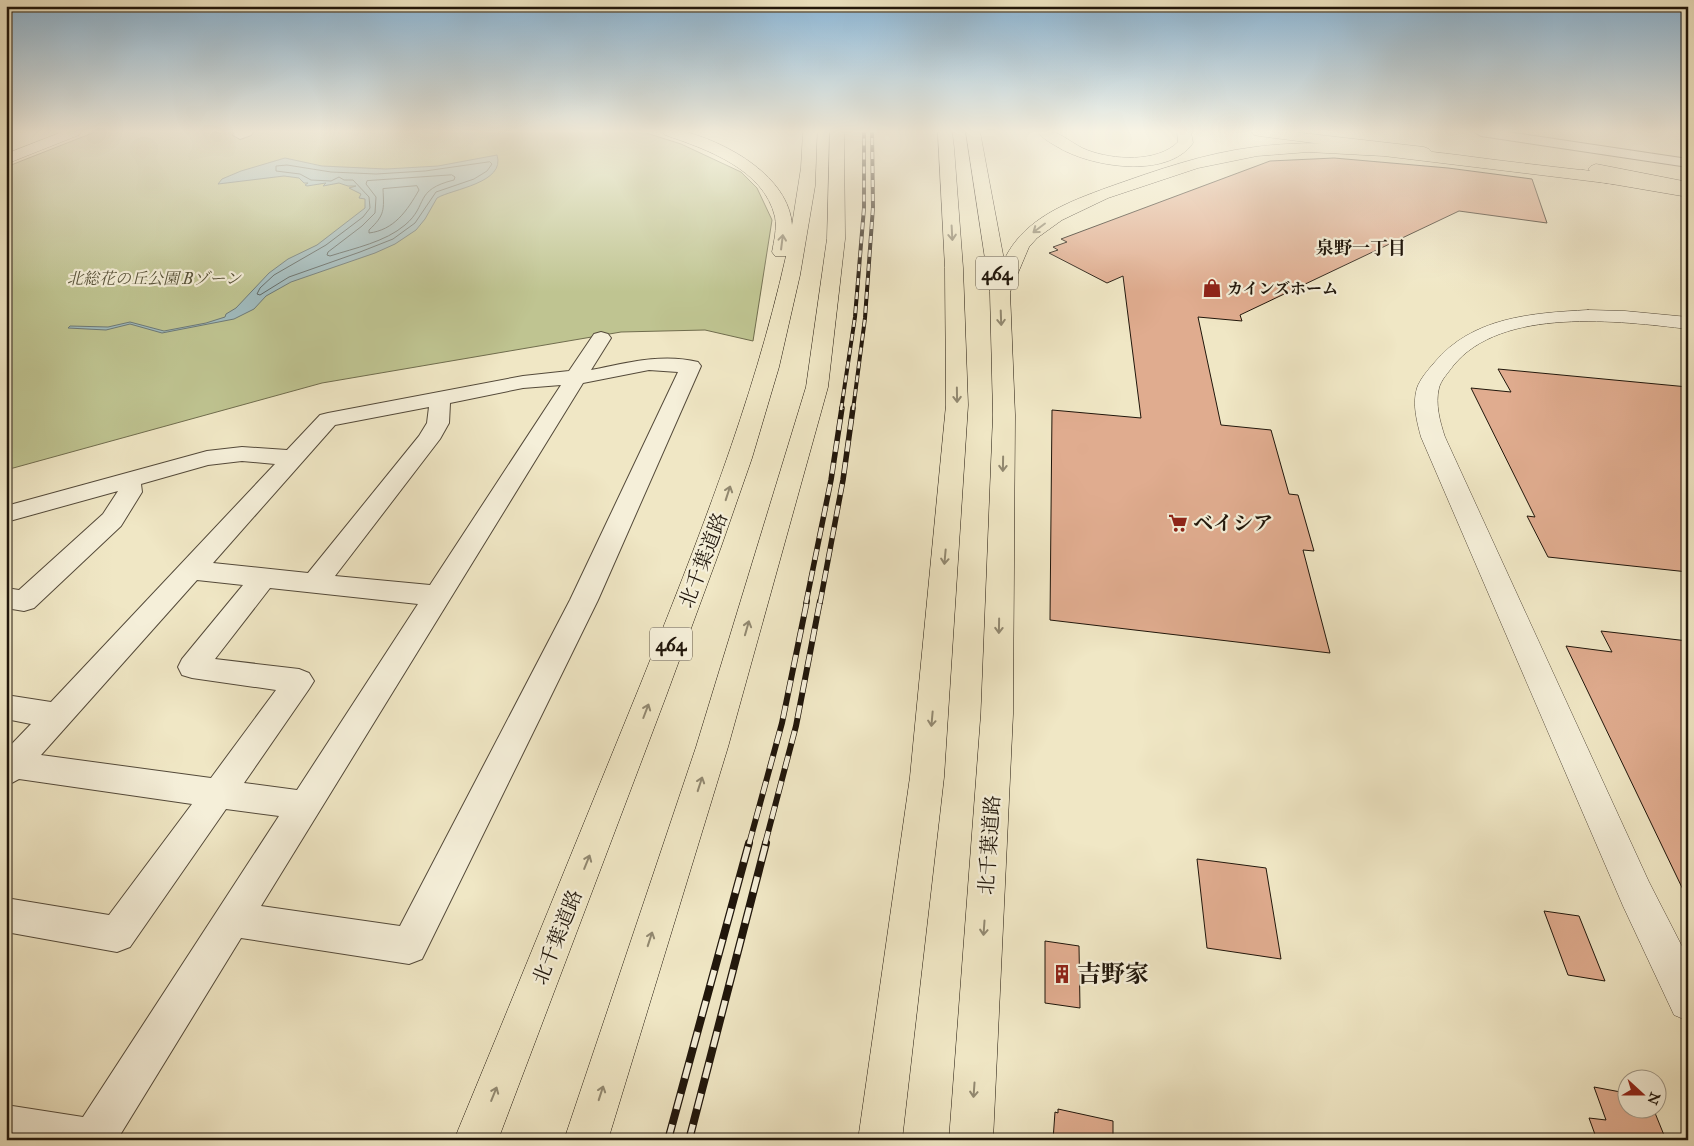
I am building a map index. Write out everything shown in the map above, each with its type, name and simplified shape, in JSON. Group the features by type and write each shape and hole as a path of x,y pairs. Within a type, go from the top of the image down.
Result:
{"main road":[{"path":"766,378 784,227 781,209 767,185"},
{"name":"北千葉道路","path":"476,1140 606,815 718,522 766,378 779,332 798,243 806,185"},
{"path":"586,1140 709,756 817,387 836,239 837,185"},
{"name":"464","path":"880,1140 927,777 957,404 954,268 949,185"},
{"name":"北千葉道路","path":"971,1140 997,714 1004,415 1000,292 983,185"},
{"path":"1000,292 1022,243 1039,227 1066,211 1129,185"},
{"path":"1648,185 1688,192"}],"street":[{"path":"1688,323 1610,315 1539,319 1504,327 1477,337 1454,351 1440,365 1428,389 1428,417 1433,437 1636,894 1688,1001"},
{"path":"6,1126 93,1140 601,338"},
{"path":"10,768 193,570 328,420 523,382 586,377 649,364 691,366 584,600 409,946 233,919"},
{"path":"315,582 428,439 438,423 440,399"},
{"path":"6,514 206,458 242,454 293,458"},
{"path":"6,598 24,600 112,520 130,492 129,480"},
{"path":"193,570 438,596"},
{"path":"6,915 117,934 299,681 192,667 264,578"},
{"path":"6,707 58,716"},
{"path":"10,768 304,805"}],"green space":[{"name":"北総花の丘公園 Bゾーン","path":"6,185 754,185 772,220 753,341 705,330 621,332 322,383 6,470"}],"water":[{"path":"346,185 472,185 437,198 416,230 395,244 375,253 291,282 266,296 254,309 234,319 162,333 130,324 106,330 68,328 70,326 108,327 130,322 164,331 206,323 225,317 269,273 288,259 317,245 365,208 365,199 359,198 361,194 349,188 356,186"}],"building":[{"path":"1204,185 1534,185 1547,223 1459,211 1240,315 1242,321 1198,317 1221,425 1271,430 1289,494 1298,495 1314,551 1303,550 1330,653 1050,620 1052,410 1141,418 1123,276 1107,283 1049,253 1058,250 1053,247 1067,242 1061,239"},
{"path":"1498,369 1688,387 1688,572 1548,557 1527,516 1535,517 1471,388 1511,392"},
{"path":"1601,631 1688,641 1688,900 1566,646 1612,652"},
{"path":"1197,859 1266,868 1281,959 1207,948"},
{"path":"1544,911 1579,916 1605,981 1568,975"},
{"name":"吉野家","path":"1045,941 1079,946 1080,1008 1045,1003"},
{"path":"1594,1087 1616,1091 1616,1118 1657,1118 1666,1140 1597,1140 1589,1118 1606,1120"},
{"path":"1058,1109 1113,1121 1113,1140 1053,1140 1055,1112 1058,1113"}],"railway":[{"path":"841,410 855,317 864,208 864,185"},
{"path":"853,410 865,318 873,207 873,185"},
{"path":"806,603 831,480 842,408"},
{"path":"820,603 843,480 853,408"},
{"path":"749,844 782,723 807,601"},
{"path":"765,844 796,726 820,601"},
{"path":"668,1140 749,843"},
{"path":"689,1140 766,843"}],"place":[{"name":"カインズホーム","path":"1212,288"},
{"name":"ベイシア","path":"1178,523"},
{"name":"吉野家","path":"1062,974"}],"district":[{"name":"泉野一丁目","path":"1361,248"}]}
